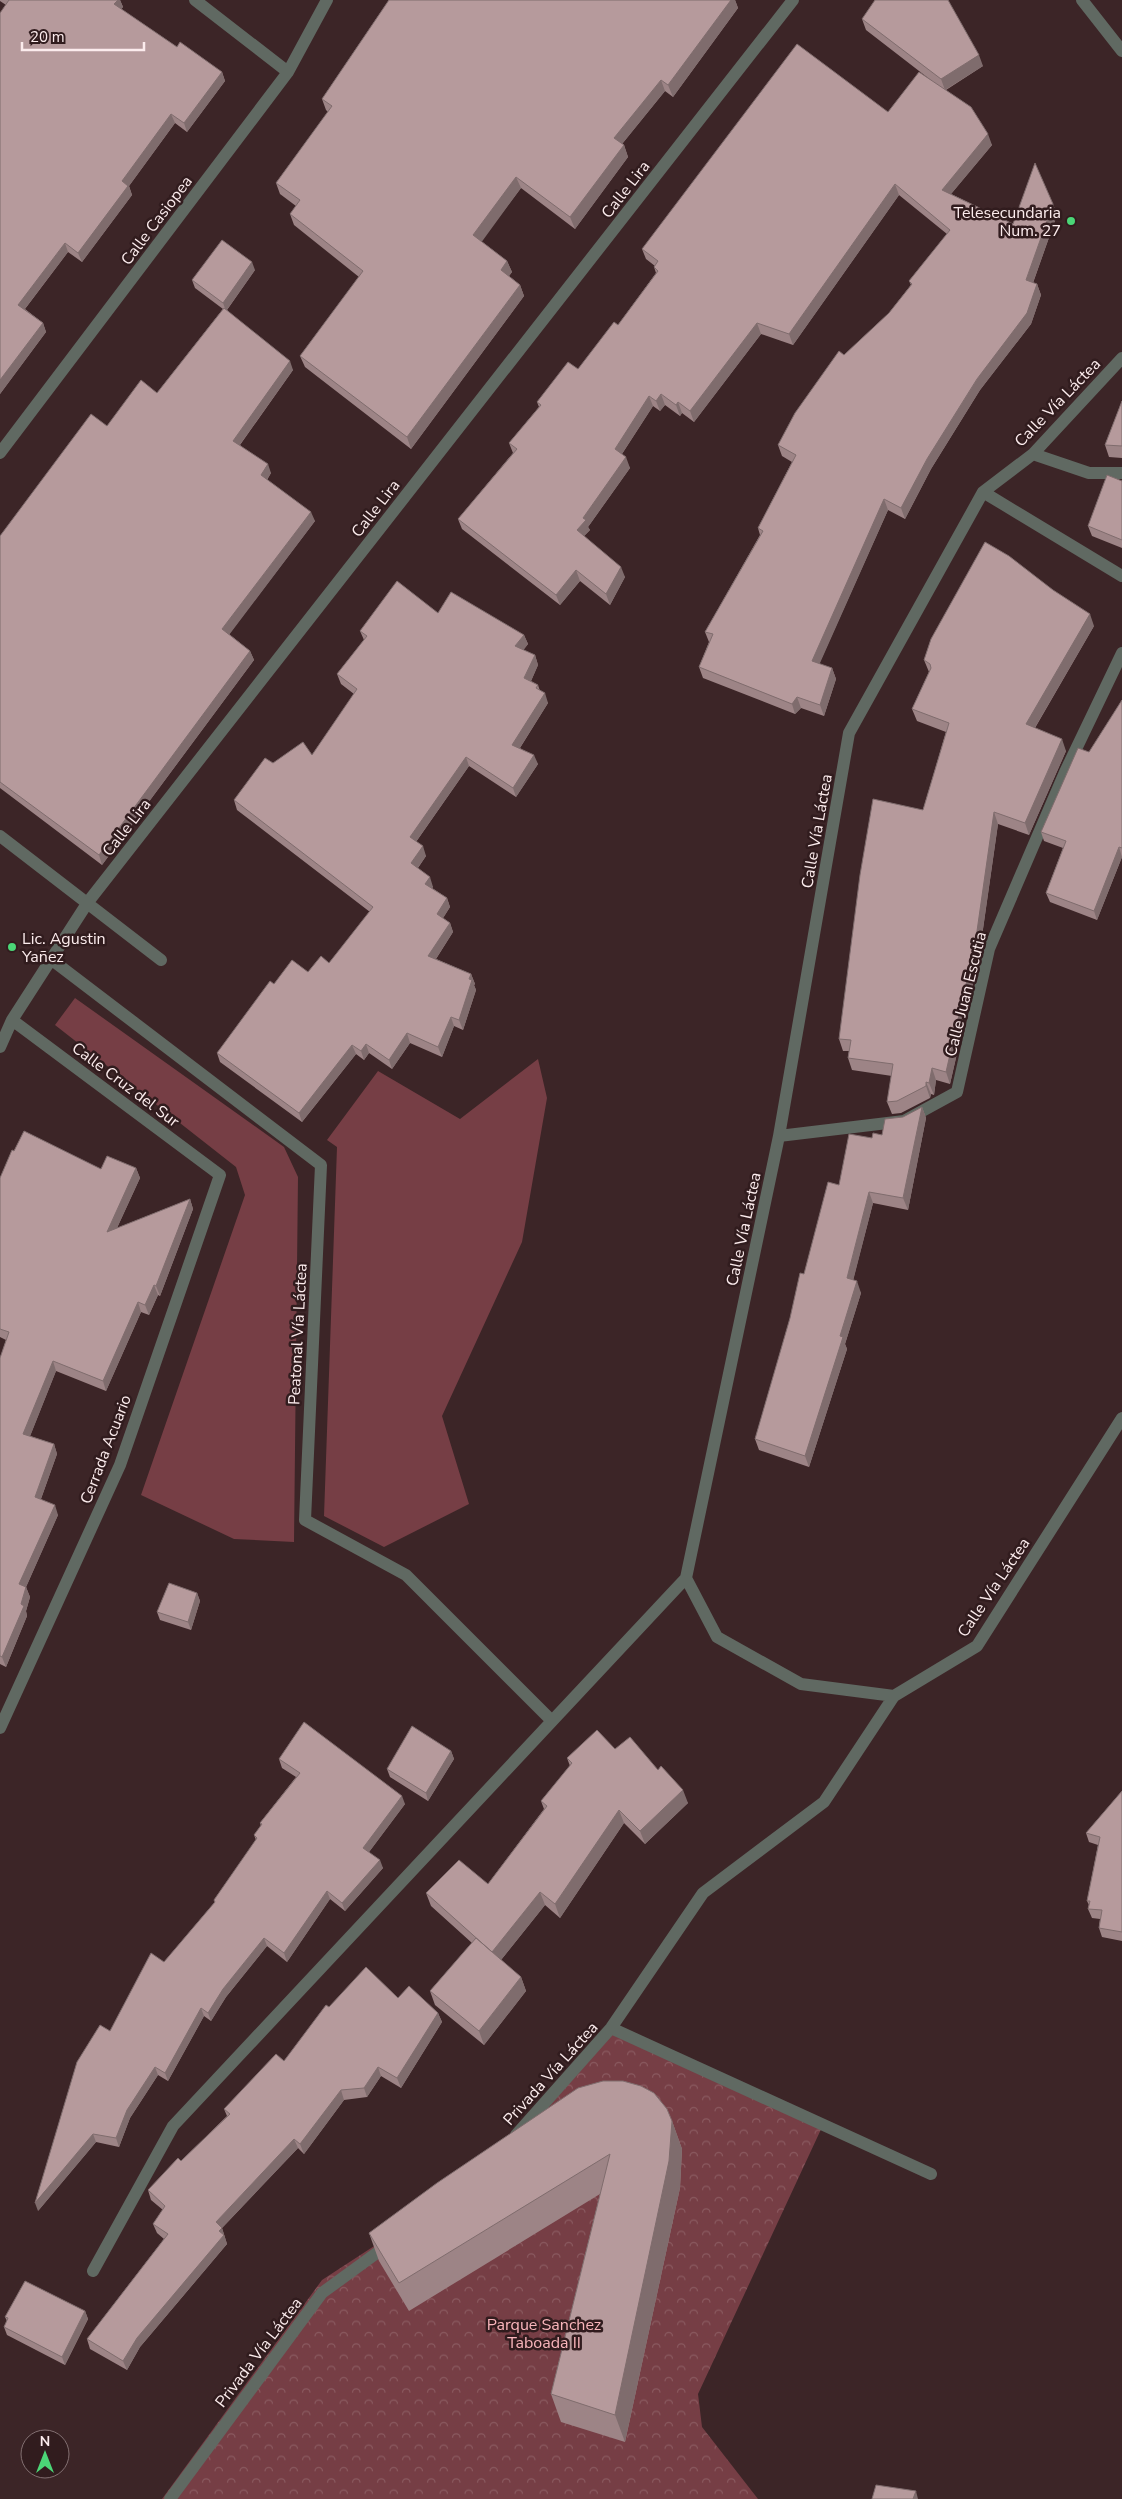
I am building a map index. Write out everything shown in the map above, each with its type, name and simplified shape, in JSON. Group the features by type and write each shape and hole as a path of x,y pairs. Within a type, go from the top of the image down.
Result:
{"street":[{"path":"195,0 288,72"},
{"name":"Calle Casiopea","path":"0,453 288,72 327,0"},
{"name":"Calle Lira","path":"0,1048 12,1020 88,902 793,0"},
{"path":"1082,0 1122,51"},
{"name":"Calle Vía Láctea","path":"686,1578 779,1136 849,733 983,492 1033,454 1122,358"},
{"path":"1033,454 1089,473 1122,473"},
{"path":"983,492 1122,576"},
{"name":"Calle Juan Escutia","path":"779,1136 904,1121 957,1092 990,949 1065,772 1122,653"},
{"path":"0,836 161,960"},
{"name":"Peatonal Vía Láctea","path":"52,960 320,1165 305,1520 406,1575 552,1721"},
{"name":"Calle Cruz del Sur","path":"12,1020 220,1174"},
{"name":"Cerrada Acuario","path":"0,1728 120,1464 220,1174"},
{"name":"Calle Vía Láctea","path":"894,1696 977,1646 1122,1418"},
{"path":"93,2271 173,2126 686,1578 717,1638 801,1684 894,1696"},
{"name":"Privada Vía Láctea","path":"509,2143 612,2028 703,1894 824,1802 894,1696"},
{"path":"612,2028 931,2174"},
{"name":"Privada Vía Láctea","path":"170,2499 322,2293 400,2236"}],"green space":[{"path":"75,998 284,1147 298,1177 294,1542 234,1539 141,1495 245,1195 236,1167 55,1025"},
{"path":"538,1059 547,1098 522,1242 442,1416 469,1504 384,1547 324,1516 337,1147 327,1140 378,1071 460,1119"},
{"name":"Parque Sanchez Taboada II","path":"611,2028 823,2125 698,2394 702,2427 758,2499 162,2499 322,2280 477,2179"}],"building":[{"path":"9,0 118,0 114,4 177,47 180,42 222,72 184,123 171,114 122,181 128,186 78,253 65,243 18,305 43,323 0,380 0,13"},
{"path":"389,0 731,0 668,85 661,80 614,138 624,145 570,217 516,177 473,235 507,261 501,270 520,285 407,437 300,356 363,271 290,214 300,200 276,183 332,106 322,99"},
{"path":"875,0 948,0 979,55 941,79 862,19"},
{"path":"797,44 888,112 919,72 971,107 988,134 942,190 1013,224 1035,163 1053,204 1026,280 1037,284 1027,313 977,379 927,459 901,508 884,499 812,661 832,668 820,705 797,697 792,704 699,667 713,634 705,632 763,531 758,528 796,455 778,445 795,413 839,351 844,355 889,313 912,284 909,281 950,230 895,184 789,334 757,323 690,411 678,402 676,405 661,394 656,401 649,396 615,449 626,457 583,518 586,520 577,530 621,567 606,594 576,570 556,595 458,519 517,449 509,443 541,405 537,402 568,362 578,369 614,322 618,325 658,271 654,267 658,261 642,249"},
{"path":"222,240 252,262 223,303 192,280"},
{"path":"224,308 290,361 233,441 268,464 261,475 311,512 222,629 250,651 99,855 0,782 0,536 91,414 107,426 141,380 157,393"},
{"path":"1122,401 1122,446 1105,445"},
{"path":"1107,475 1122,481 1122,540 1088,526"},
{"path":"985,542 1009,556 1053,590 1090,614 1026,724 1062,739 1025,823 994,812 975,945 946,1072 932,1068 929,1083 926,1082 926,1086 897,1101 887,1102 893,1064 848,1058 851,1040 839,1039 860,875 873,799 923,810 949,723 912,709 931,668 930,664 924,660 931,639"},
{"path":"397,581 438,613 451,592 524,635 515,646 535,655 524,678 538,685 536,688 545,693 512,745 534,755 513,788 466,757 410,837 423,846 411,863 430,877 425,884 447,898 437,914 450,923 428,956 471,974 469,979 472,980 459,1020 451,1017 438,1047 407,1033 389,1060 366,1044 361,1051 352,1045 299,1113 217,1053 270,981 274,984 292,960 308,972 321,956 329,963 373,907 234,800 265,758 273,763 303,742 312,755 357,689 337,674 367,636 360,631"},
{"path":"1122,700 1122,848 1119,847 1094,911 1046,893 1066,841 1041,832 1078,748 1089,752"},
{"path":"922,1107 903,1198 869,1192 847,1278 857,1281 840,1336 843,1337 805,1456 755,1439 790,1318 800,1273 804,1274 828,1182 839,1185 849,1134 872,1138 873,1133 882,1135 885,1119 903,1117"},
{"path":"24,1131 101,1169 107,1156 136,1168 107,1232 190,1199 156,1286 154,1285 145,1305 138,1302 103,1381 53,1361 23,1434 54,1444 35,1497 55,1505 19,1584 26,1587 21,1604 24,1606 2,1657 0,1656 0,1358 9,1332 0,1329 0,1178 12,1150 14,1151"},
{"path":"169,1583 197,1593 188,1622 157,1612"},
{"path":"304,1722 402,1796 363,1848 380,1860 342,1903 327,1891 284,1953 264,1938 223,1989 208,2013 201,2008 165,2073 155,2067 127,2110 116,2138 93,2134 35,2203 77,2062 100,2025 110,2031 151,1953 164,1962 215,1902 214,1900 257,1838 254,1835 262,1824 260,1823 300,1773 279,1759"},
{"path":"412,1726 451,1751 426,1793 387,1769"},
{"path":"597,1730 615,1749 630,1737 658,1770 661,1766 683,1790 640,1831 619,1810 555,1904 540,1892 492,1952 426,1893 459,1860 488,1884 547,1806 541,1801 572,1763 567,1758"},
{"path":"1122,1791 1122,1932 1099,1928 1102,1910 1088,1909 1090,1901 1087,1901 1100,1837 1086,1833"},
{"path":"476,1938 521,1977 479,2031 430,1991"},
{"path":"366,1967 398,1998 409,1986 438,2013 397,2078 378,2067 364,2088 341,2090 300,2144 294,2139 216,2222 222,2228 219,2231 224,2235 137,2338 123,2361 87,2339 168,2234 153,2224 165,2206 148,2190 178,2158 181,2161 230,2114 224,2109 276,2054 284,2061 326,2005 329,2007"},
{"path":"603,2081 623,2081 641,2086 654,2093 667,2109 672,2121 669,2161 615,2415 551,2394 610,2154 399,2283 369,2233 437,2183 578,2088"},
{"path":"25,2281 85,2311 62,2357 4,2327 8,2318 5,2317"},
{"path":"876,2485 916,2491 913,2499 872,2499"}],"place":[{"name":"Telesecundaria Num. 27","path":"1071,221"},
{"name":"Lic. Agustin Yañez","path":"12,947"}]}
